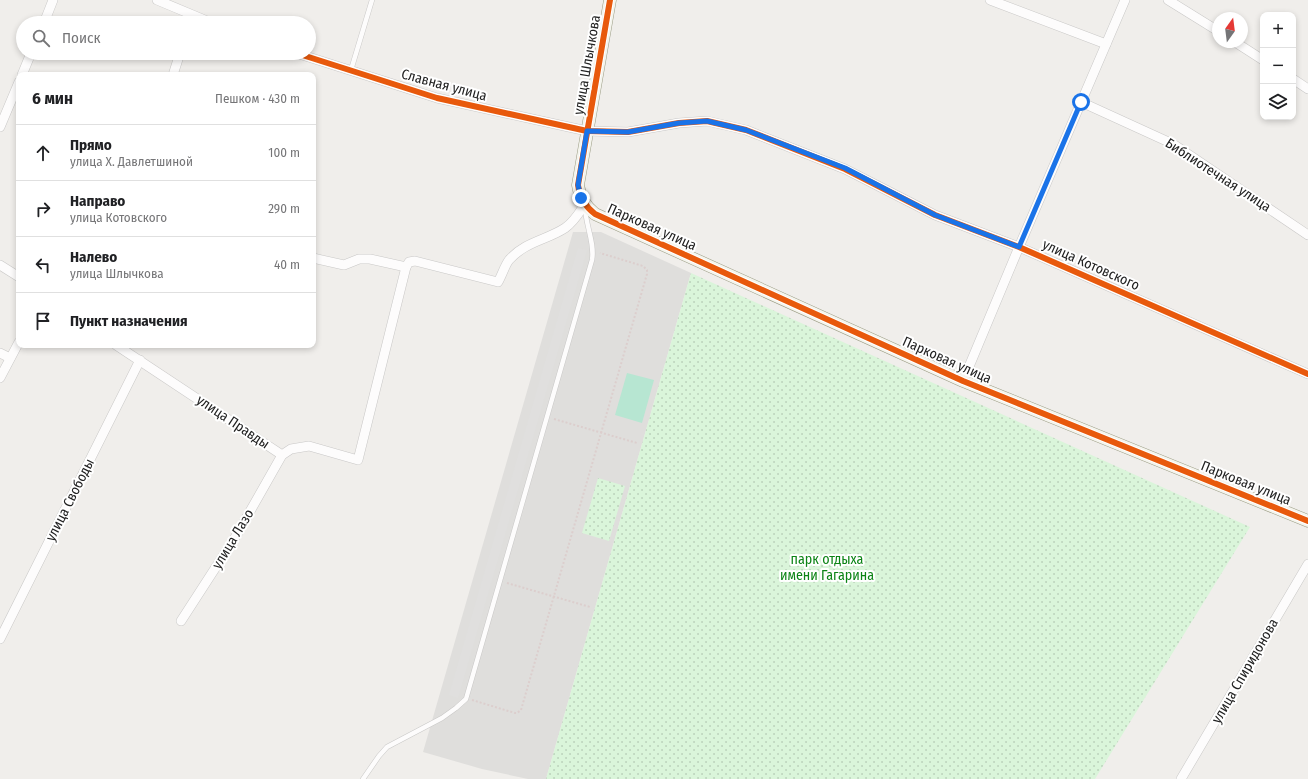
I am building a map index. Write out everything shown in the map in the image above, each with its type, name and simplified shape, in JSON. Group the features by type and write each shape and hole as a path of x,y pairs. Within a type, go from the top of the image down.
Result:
{"street":[{"path":"47,16 53,0"},
{"path":"157,0 184,16"},
{"name":"улица Шлычкова","path":"584,204 579,193 578,185 610,0"},
{"path":"990,0 1106,44"},
{"path":"963,381 1125,0"},
{"path":"1168,0 1212,28"},
{"path":"1244,48 1260,58"},
{"name":"Славная улица","path":"316,59 436,98 587,131"},
{"path":"23,72 28,60"},
{"path":"175,72 178,60"},
{"path":"1296,81 1308,89"},
{"path":"0,127 16,89"},
{"name":"Библиотечная улица","path":"1081,102 1173,144 1308,235"},
{"name":"улица Котовского","path":"587,131 628,132 679,123 707,121 746,130 845,168 935,215 1019,247 1308,374"},
{"path":"316,259 344,265 359,259 370,259 406,267 409,262 414,261 498,282 509,260 533,242 564,229 573,221 584,204"},
{"name":"Парковая улица","path":"584,204 595,214 963,381 1308,521"},
{"path":"0,266 16,275"},
{"name":"улица Правды","path":"121,348 282,455 291,449 309,446 358,460 406,267"},
{"path":"0,378 16,347"},
{"path":"0,353 10,358"},
{"name":"улица Свободы","path":"0,639 140,360"},
{"name":"улица Лазо","path":"181,621 236,536 282,455"},
{"name":"улица Спиридонова","path":"1182,779 1308,564"}],"lane":[{"path":"351,70 372,0"},
{"path":"363,779 387,747 442,718 466,699 592,260 593,251 586,223 584,204"}],"path":[{"path":"466,699 515,713 520,712 647,270 643,266 593,251"},
{"path":"547,417 637,443"},
{"path":"500,581 590,607"}],"shaded area":[{"path":"573,232 601,232 691,273 546,779 528,779 482,769 423,752"},
{"path":"578,248 587,250 458,698 449,695"}],"green space":[{"name":"парк отдыха имени Гагарина","path":"691,273 1250,527 1095,779 546,779"},
{"path":"627,373 654,380 642,423 615,415"},
{"path":"598,478 625,486 609,541 582,533"}],"cycle path":[{"path":"610,0 578,185 580,194 588,208 595,214 963,381 1308,521"},
{"path":"316,59 437,98 587,131 628,132 679,123 707,121 746,130 845,169 935,215 1019,247 1308,374"}],"route":[{"path":"581,198 578,185 587,131 628,132 679,123 707,121 746,130 845,168 935,215 1019,247 1081,102"}]}
